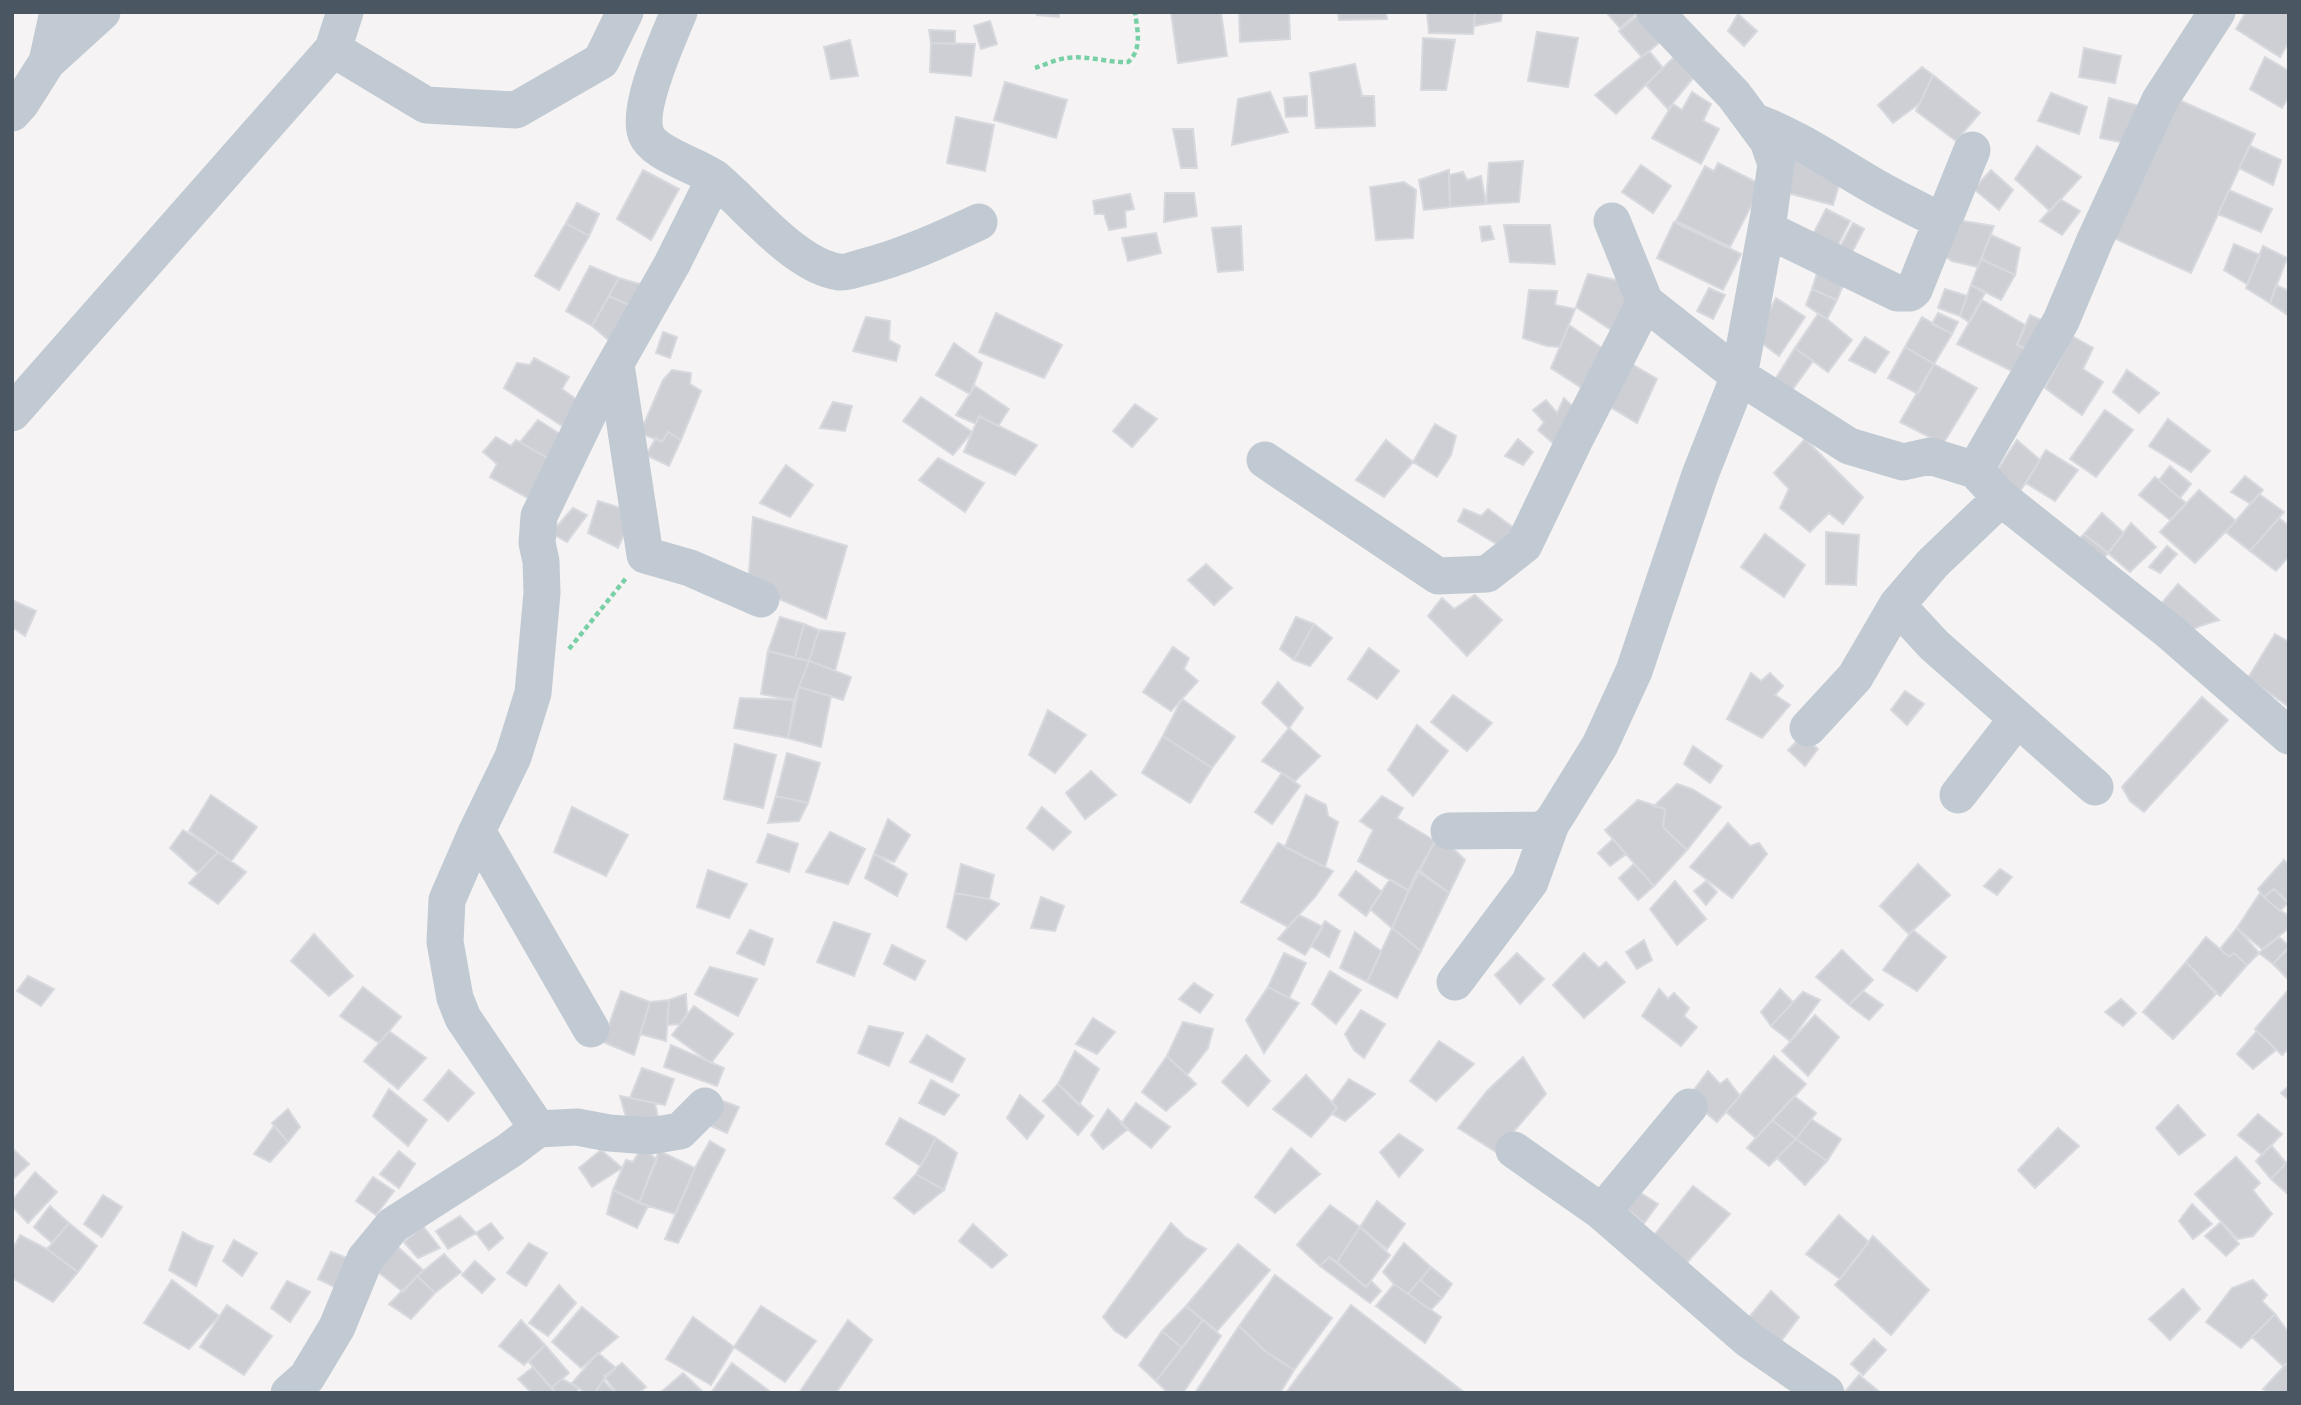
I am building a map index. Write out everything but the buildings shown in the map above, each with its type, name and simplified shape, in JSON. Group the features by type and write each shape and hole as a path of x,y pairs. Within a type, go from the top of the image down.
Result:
{"street":[{"path":"47,62 58,12"},
{"path":"12,113 47,62 103,12"},
{"path":"12,414 333,49 345,12"},
{"path":"333,49 426,105 516,110 601,61 625,12"},
{"path":"679,12 658,61 644,118 646,136 656,146 715,178 762,224 814,265 841,273 873,265 920,249 979,222"},
{"path":"1455,982 1530,882 1551,824 1600,745 1634,671 1700,475 1739,376 1776,164 1768,141 1756,122 1655,12"},
{"path":"1975,470 2061,321 2160,100 2217,12"},
{"path":"1756,122 1777,130 1931,216 1944,215"},
{"path":"1766,229 1897,293 1910,293 1914,290 1972,150"},
{"path":"538,1129 463,1018 455,998 445,942 447,900 513,757 533,692 542,593 541,561 537,543 539,516 595,400 672,264 715,178"},
{"path":"1612,221 1645,302 1739,376 1849,446 1903,462 1930,456 1975,470 2001,498 2170,632 2289,736"},
{"path":"1265,460 1438,576 1487,574 1524,545 1645,302"},
{"path":"616,365 645,555 699,571 761,599"},
{"path":"1808,728 1855,677 1897,605 1933,562 2001,498"},
{"path":"1897,605 1934,645 2095,787"},
{"path":"1958,795 2017,719"},
{"path":"1449,831 1540,830 1551,824"},
{"path":"477,831 592,1029"},
{"path":"289,1393 307,1377 337,1327 365,1259 393,1225 538,1129 577,1127 650,1136 680,1131 705,1106"},
{"path":"1602,1212 1689,1107"},
{"path":"1514,1150 1602,1212 1749,1340 1826,1393"}],"path":[{"path":"1035,68 1066,58 1128,62 1136,52 1138,40 1135,12"},
{"path":"566,653 645,555"}]}
